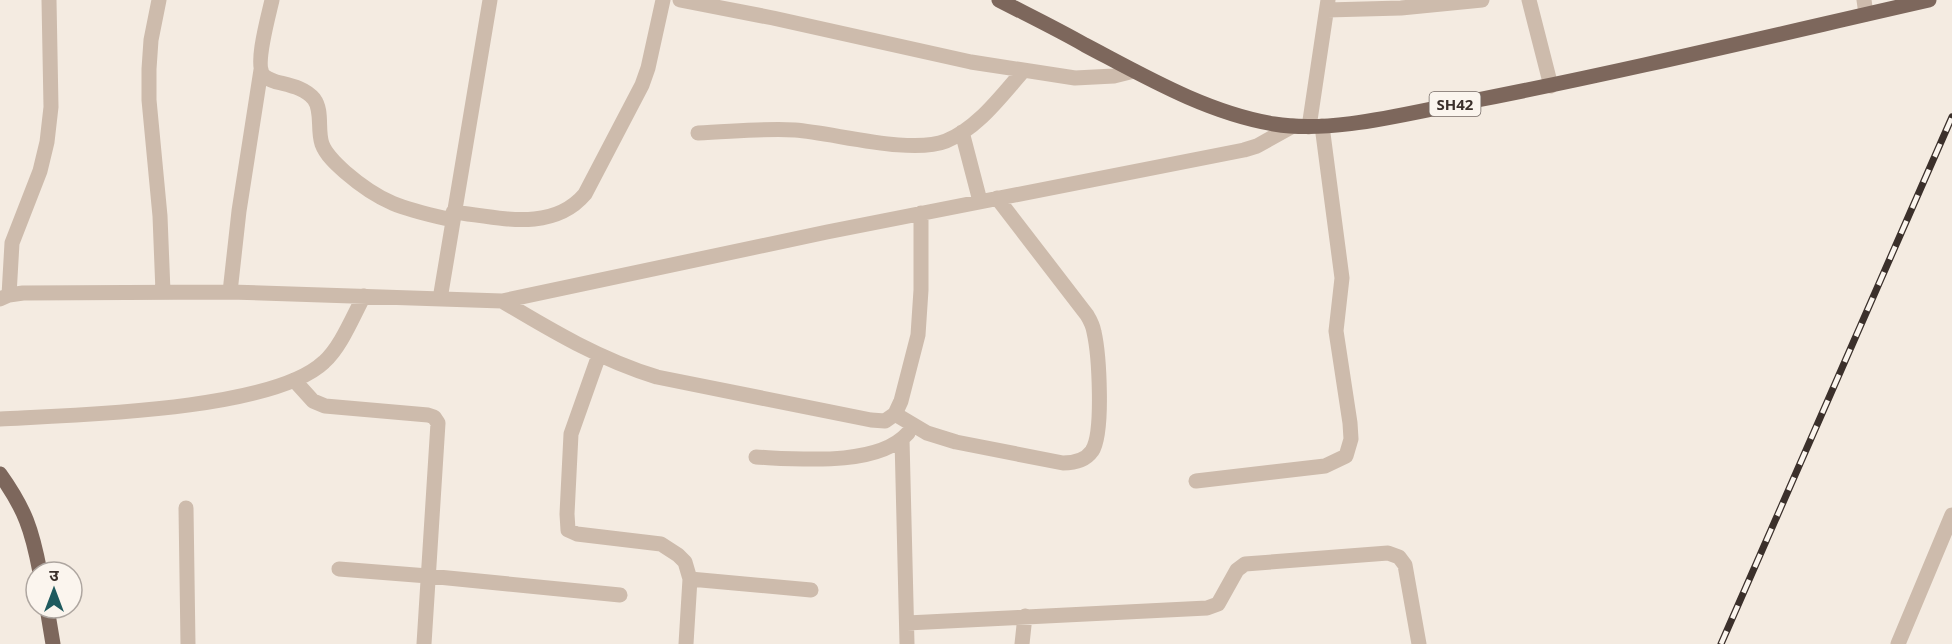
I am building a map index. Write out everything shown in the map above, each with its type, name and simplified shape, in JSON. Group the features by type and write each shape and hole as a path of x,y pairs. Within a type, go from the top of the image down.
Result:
{"main road":[{"name":"SH42","path":"999,0 1194,100 1241,116 1308,126 1362,121 1551,86 1865,7 1929,0"},
{"path":"0,474 19,500 28,522 37,560"},
{"path":"49,620 52,644"}],"street":[{"path":"49,0 51,107 47,142 40,171 12,243 4,297 23,293 230,292 502,301 921,213 1244,150 1308,126"},
{"path":"159,0 151,40 149,100 160,216 163,292"},
{"path":"230,292 239,211 261,70 261,51 272,0"},
{"path":"440,299 490,0"},
{"path":"261,70 264,76 296,87 315,100 322,145 335,162 361,186 384,200 406,209 453,216 536,220 560,214 578,203 585,194 642,85 663,0"},
{"path":"680,0 971,62 1075,78 1114,76 1134,71"},
{"path":"1196,481 1324,466 1346,456 1350,449 1350,423 1336,331 1342,278 1308,126 1328,5 1401,8 1482,0"},
{"path":"1529,0 1551,86"},
{"path":"699,133 777,129 921,146 947,141 980,119 1024,70"},
{"path":"962,132 980,201"},
{"path":"896,414 927,434 956,442 1064,463 1075,463 1083,459 1096,443 1099,426 1097,367 1092,324 997,198"},
{"path":"502,301 569,341 657,377 885,421 896,414 901,401 918,335 921,290 921,213"},
{"path":"0,419 177,406 258,392 294,380 312,372 331,355 364,296"},
{"path":"599,355 571,434 566,524 568,530 577,534 666,546 678,555 685,562 690,579 686,644"},
{"path":"294,380 313,401 325,406 428,416 434,417 438,423 424,644"},
{"path":"756,457 805,459 855,456 889,448 902,439 913,426"},
{"path":"902,439 907,644"},
{"path":"186,508 188,644"},
{"path":"1898,644 1952,515"},
{"path":"907,623 1208,608 1218,604 1233,576 1245,564 1388,552 1399,557 1405,565 1419,644"},
{"path":"339,569 621,596"},
{"path":"690,579 811,590"},
{"path":"1022,644 1025,616"}],"railway":[{"path":"1721,644 1952,117"}]}
